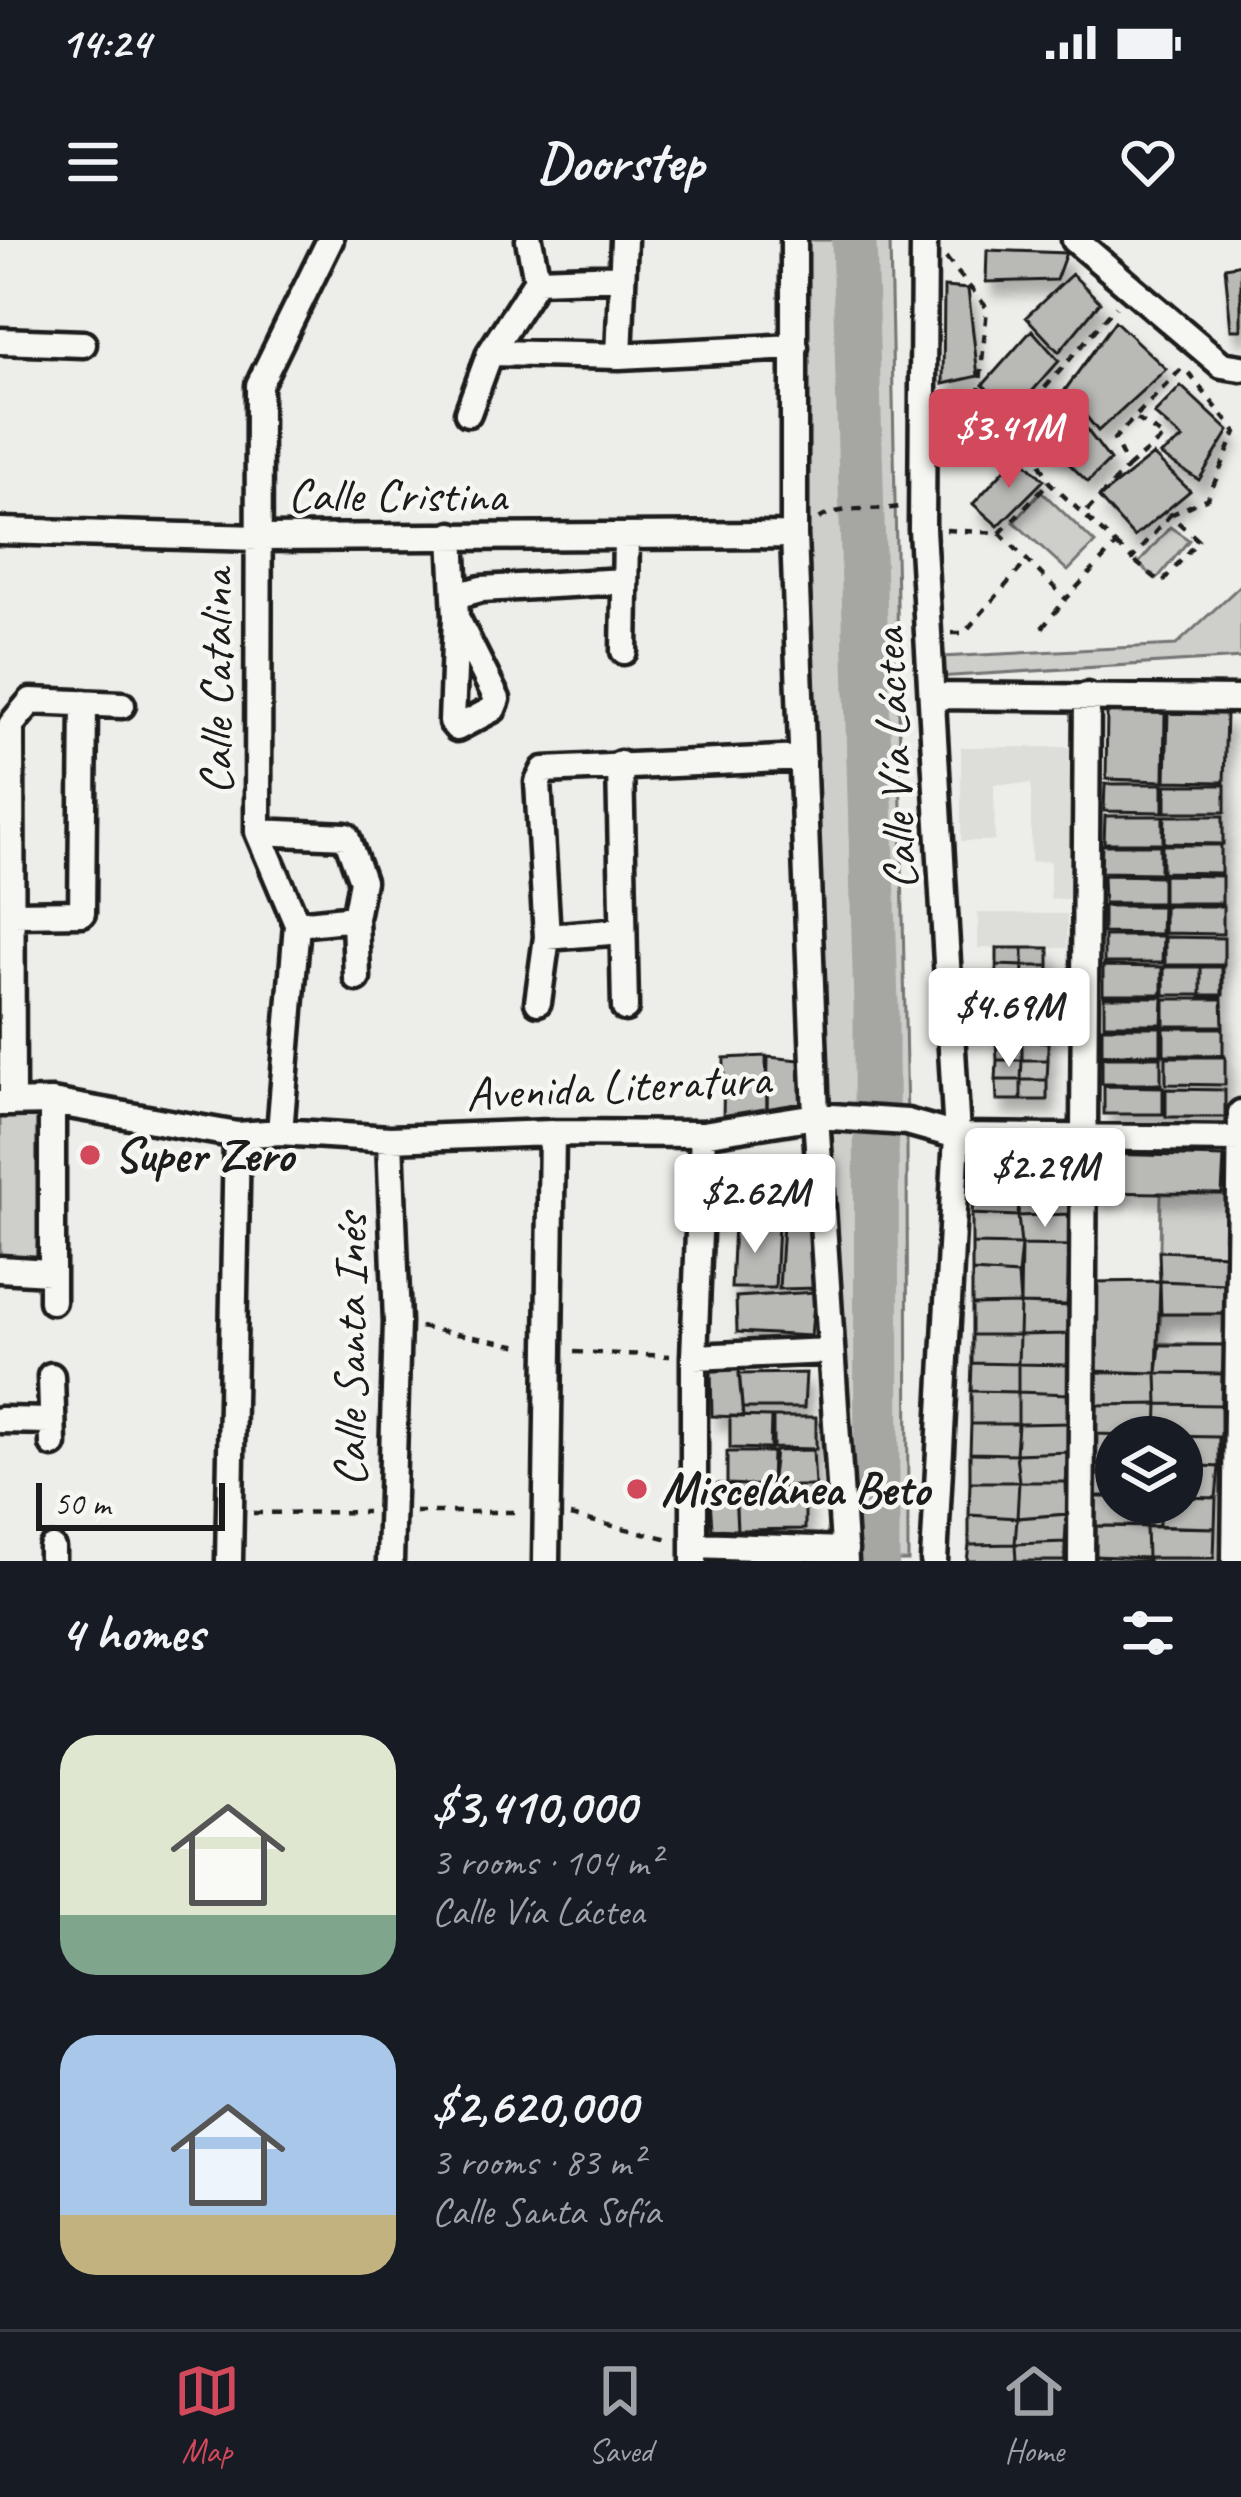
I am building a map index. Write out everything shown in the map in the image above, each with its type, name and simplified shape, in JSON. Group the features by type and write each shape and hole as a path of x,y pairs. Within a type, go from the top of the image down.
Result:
{"street":[{"name":"Calle Catalina","path":"280,1132 298,924 258,832 259,385 330,240"},
{"path":"468,413 490,353 537,280 529,240"},
{"path":"619,356 625,240"},
{"name":"Calle Vía Láctea","path":"794,240 794,536 816,1116 845,1555"},
{"path":"1075,240 1132,288 1192,357 1232,366"},
{"name":"Calle Vía Láctea","path":"924,249 923,516 957,1136 934,1561"},
{"path":"537,280 622,277"},
{"path":"4,332 83,344"},
{"path":"490,353 619,356 796,347"},
{"name":"Calle Cristina","path":"0,531 259,538 794,536"},
{"path":"452,536 456,606 482,589 624,581"},
{"path":"624,651 626,537"},
{"path":"933,696 1241,699"},
{"path":"1081,1561 1087,696"},
{"path":"6,1103 13,914 11,725 31,701 122,705"},
{"path":"13,914 82,913 83,703"},
{"path":"538,1002 547,937 539,775 544,770 803,758"},
{"path":"620,764 626,1008"},
{"path":"258,832 346,836 362,881 355,918 357,978"},
{"path":"298,924 355,918"},
{"path":"547,937 623,931"},
{"path":"52,1102 52,1301"},
{"name":"Avenida Literatura","path":"6,1103 52,1102 236,1135 280,1132 390,1139 703,1134 816,1116 895,1121 957,1136 1241,1139"},
{"path":"1235,1561 1241,1113"},
{"path":"546,1561 552,1133"},
{"path":"703,1134 694,1357 694,1553 845,1555"},
{"path":"229,1561 236,1135"},
{"name":"Calle Santa Inés","path":"390,1139 397,1322 390,1561"},
{"path":"0,1269 49,1272"},
{"path":"694,1357 829,1352"},
{"path":"0,1420 52,1432 51,1376"}],"path":[{"path":"924,249 949,258 987,308 978,405"},
{"path":"1011,427 1132,288"},
{"path":"1128,467 1114,439 1192,357 1236,432 1208,497 1170,515 1132,559"},
{"path":"946,409 978,405 1011,427 1036,455 1049,482 1162,583 1198,540 1170,515"},
{"path":"1085,513 1164,437 1137,418"},
{"path":"1000,533 1049,482"},
{"path":"831,511 923,516 1000,533 1066,599"},
{"path":"1042,628 1116,545"},
{"path":"928,634 964,633 1028,560"},
{"path":"229,1513 548,1511 694,1553"}],"shaded area":[{"path":"798,240 890,240 907,1122 908,1561 845,1561"},
{"path":"1041,491 1095,543 1068,571 1014,522"},
{"path":"1170,527 1189,540 1157,579 1138,564"},
{"path":"1241,585 1241,658 921,678 921,658 1176,645"},
{"path":"961,747 1070,747 1069,899 1050,899 1050,861 1031,862 1031,784 994,784 995,841 961,841"},
{"path":"978,913 1067,914 1067,948 978,948"},
{"path":"0,1107 42,1108 37,1257 0,1256"},
{"path":"1161,1194 1226,1194 1225,1254 1160,1251"},
{"path":"1161,1314 1224,1314 1225,1345 1158,1343"}],"building":[{"path":"987,250 1066,253 1056,280 986,282"},
{"path":"1241,264 1241,330 1231,330 1225,267"},
{"path":"1072,274 1100,302 1059,352 1026,317"},
{"path":"944,287 968,289 978,376 943,384"},
{"path":"1115,321 1166,369 1098,431 1065,390"},
{"path":"1032,330 1059,361 1013,413 983,385"},
{"path":"1181,386 1229,431 1199,480 1160,455 1183,439 1154,414"},
{"path":"1071,409 1110,460 1088,482 1041,437"},
{"path":"1018,455 1044,480 998,526 973,504"},
{"path":"1153,455 1190,491 1134,537 1099,498"},
{"path":"1107,712 1165,713 1164,781 1106,779"},
{"path":"1168,713 1226,714 1224,782 1166,781"},
{"path":"1105,784 1163,784 1163,812 1104,811"},
{"path":"1166,785 1225,785 1225,812 1166,812"},
{"path":"1105,816 1163,816 1163,843 1104,843"},
{"path":"1165,816 1223,816 1223,844 1164,843"},
{"path":"1102,845 1160,845 1160,873 1101,872"},
{"path":"1162,845 1221,845 1221,873 1162,872"},
{"path":"1103,875 1162,876 1162,903 1104,903"},
{"path":"1163,875 1222,876 1222,903 1163,903"},
{"path":"1103,906 1162,906 1161,934 1103,933"},
{"path":"1164,906 1223,906 1223,934 1164,933"},
{"path":"1104,936 1163,936 1162,963 1104,963"},
{"path":"1165,937 1224,938 1224,965 1165,965"},
{"path":"997,948 1023,948 1023,966 997,965"},
{"path":"1023,948 1049,948 1049,966 1023,966"},
{"path":"997,965 1023,966 1022,986 996,985"},
{"path":"1201,965 1222,966 1222,996 1201,996"},
{"path":"1023,966 1049,966 1048,986 1022,986"},
{"path":"1103,966 1162,967 1162,994 1103,994"},
{"path":"1164,967 1223,967 1223,995 1164,995"},
{"path":"996,985 1022,986 1022,1005 996,1005"},
{"path":"1022,986 1048,986 1048,1005 1022,1005"},
{"path":"1104,997 1163,997 1162,1024 1104,1024"},
{"path":"1164,999 1222,999 1223,1026 1164,1026"},
{"path":"996,1005 1022,1005 1022,1023 996,1023"},
{"path":"1022,1005 1048,1005 1048,1023 1022,1023"},
{"path":"996,1023 1022,1023 1022,1041 996,1041"},
{"path":"1022,1023 1048,1023 1048,1042 1022,1041"},
{"path":"1102,1027 1161,1027 1161,1054 1102,1054"},
{"path":"1164,1028 1223,1028 1223,1055 1164,1055"},
{"path":"996,1041 1022,1041 1022,1060 997,1060"},
{"path":"1022,1041 1048,1042 1048,1060 1022,1060"},
{"path":"766,1056 767,1119 723,1121 724,1058"},
{"path":"768,1057 811,1061 808,1115 767,1119"},
{"path":"1102,1057 1161,1057 1161,1084 1102,1084"},
{"path":"1166,1057 1225,1057 1225,1085 1166,1084"},
{"path":"997,1060 1022,1060 1021,1080 996,1080"},
{"path":"1022,1060 1048,1060 1047,1080 1021,1080"},
{"path":"996,1080 1021,1080 1021,1100 997,1100"},
{"path":"1021,1080 1047,1080 1047,1100 1021,1100"},
{"path":"1104,1086 1163,1087 1163,1114 1104,1114"},
{"path":"1166,1089 1225,1090 1225,1117 1166,1117"},
{"path":"1100,1154 1224,1157 1222,1194 1098,1192"},
{"path":"739,1157 812,1159 810,1218 734,1216"},
{"path":"1020,1185 1018,1216 972,1214 974,1186"},
{"path":"1020,1185 1069,1187 1069,1214 1018,1216"},
{"path":"972,1214 1018,1216 1021,1245 972,1244"},
{"path":"1069,1214 1070,1246 1021,1245 1018,1216"},
{"path":"817,1222 818,1288 779,1289 783,1223"},
{"path":"778,1223 775,1288 731,1288 734,1224"},
{"path":"972,1244 1021,1245 1018,1275 972,1272"},
{"path":"1021,1245 1070,1246 1067,1305 1020,1304"},
{"path":"1159,1251 1225,1254 1225,1284 1160,1281"},
{"path":"972,1272 1018,1275 1020,1304 972,1305"},
{"path":"1160,1281 1157,1373 1091,1371 1091,1282"},
{"path":"1160,1281 1225,1284 1224,1314 1161,1314"},
{"path":"815,1292 811,1336 737,1332 736,1297"},
{"path":"1020,1304 1019,1335 972,1335 972,1305"},
{"path":"1020,1304 1070,1306 1068,1334 1019,1335"},
{"path":"1068,1334 1070,1365 1018,1364 1019,1335"},
{"path":"972,1335 1019,1335 1018,1364 972,1363"},
{"path":"1160,1345 1225,1345 1222,1374 1157,1373"},
{"path":"972,1363 1018,1364 1018,1392 971,1391"},
{"path":"1018,1364 1070,1365 1069,1394 1018,1392"},
{"path":"739,1368 743,1417 712,1416 711,1369"},
{"path":"1097,1372 1157,1373 1158,1404 1097,1405"},
{"path":"806,1373 804,1408 742,1408 739,1374"},
{"path":"1157,1373 1222,1374 1221,1405 1158,1404"},
{"path":"971,1391 1018,1392 1018,1424 971,1424"},
{"path":"1018,1392 1069,1394 1070,1423 1018,1424"},
{"path":"1158,1404 1221,1405 1221,1437 1203,1437 1203,1416 1158,1416"},
{"path":"1158,1404 1158,1416 1097,1416 1097,1405"},
{"path":"730,1416 771,1417 770,1449 730,1448"},
{"path":"773,1417 816,1417 816,1449 773,1448"},
{"path":"1070,1423 1069,1452 1016,1454 1018,1424"},
{"path":"971,1424 1018,1424 1016,1454 970,1453"},
{"path":"1203,1437 1219,1437 1219,1467 1203,1466"},
{"path":"813,1450 815,1486 771,1486 775,1451"},
{"path":"727,1452 772,1452 771,1486 727,1484"},
{"path":"1069,1452 1066,1482 1019,1482 1016,1454"},
{"path":"970,1453 1016,1454 1019,1482 970,1482"},
{"path":"1203,1466 1219,1467 1216,1498 1203,1498"},
{"path":"970,1482 1019,1482 1017,1518 969,1515"},
{"path":"1019,1482 1066,1482 1067,1514 1017,1518"},
{"path":"709,1483 735,1485 737,1530 712,1529"},
{"path":"735,1494 805,1494 805,1529 737,1530"},
{"path":"1203,1498 1216,1498 1215,1528 1159,1527 1203,1524"},
{"path":"1067,1514 1065,1542 1015,1544 1017,1518"},
{"path":"969,1515 1017,1518 1015,1544 969,1545"},
{"path":"1095,1524 1159,1524 1159,1527"},
{"path":"1095,1526 1146,1526 1147,1558 1093,1556"},
{"path":"1146,1526 1215,1528 1214,1558 1147,1558"},
{"path":"1065,1542 1065,1561 1016,1561 1015,1544"},
{"path":"1015,1544 1016,1561 967,1561 969,1545"},
{"path":"1093,1556 1147,1558 1148,1561 1093,1561"}],"waterway":[{"path":"854,240 876,1006 877,1561"}],"place":[{"name":"Super Zero","path":"90,1155"},
{"name":"Miscelánea Beto","path":"637,1489"}]}
